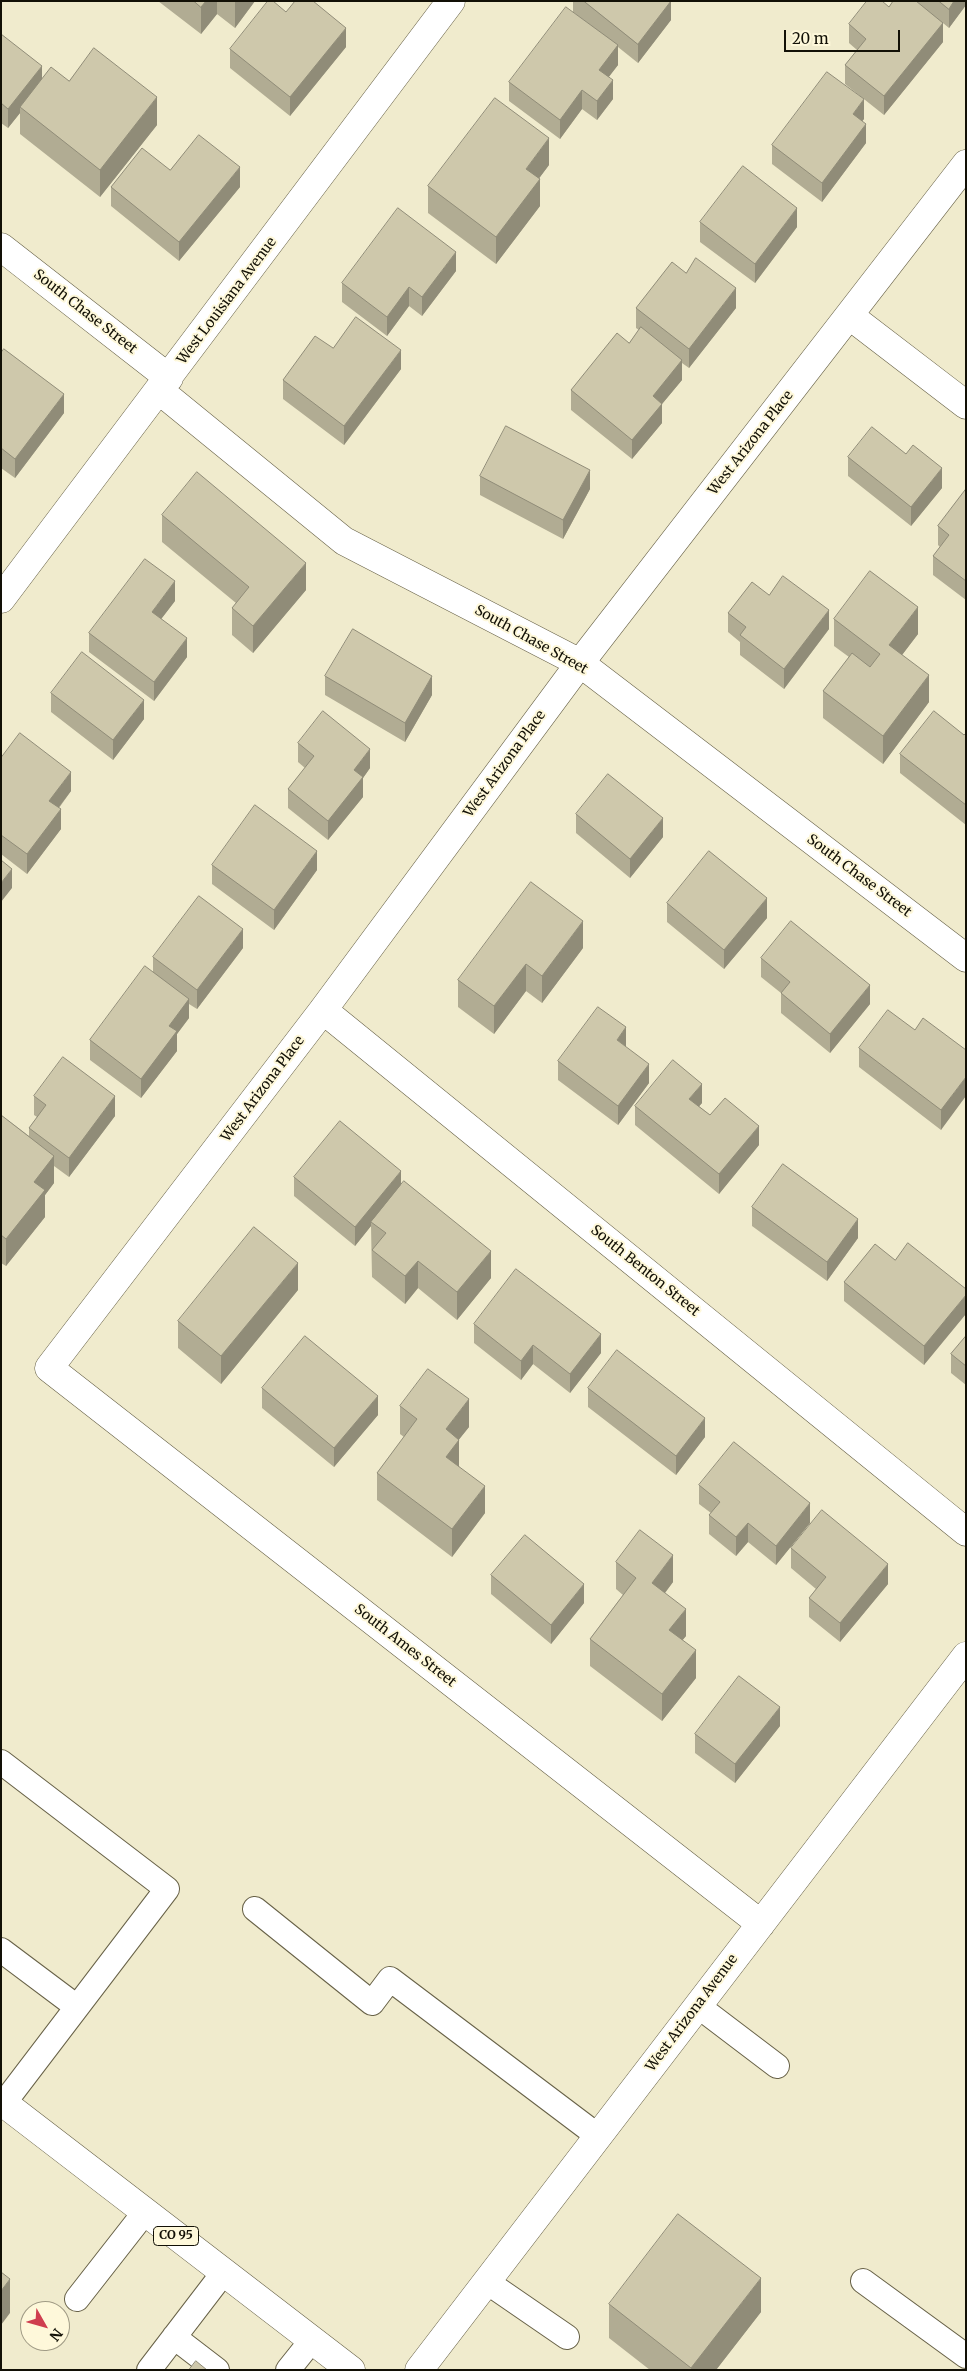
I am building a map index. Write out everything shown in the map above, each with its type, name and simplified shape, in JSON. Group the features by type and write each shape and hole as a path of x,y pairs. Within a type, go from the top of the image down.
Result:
{"street":[{"name":"West Louisiana Avenue","path":"1,599 164,384 440,5"},
{"name":"West Arizona Place","path":"49,1368 323,1010 580,663 966,164"},
{"name":"South Chase Street","path":"1,247 164,384 344,540 580,663 966,958"},
{"path":"850,316 966,405"},
{"name":"South Benton Street","path":"323,1010 966,1532"},
{"name":"South Ames Street","path":"49,1368 761,1924"},
{"name":"West Arizona Avenue","path":"419,2370 966,1656"},
{"name":"CO 95","path":"3,2102 351,2370"}],"lane":[{"path":"1,1762 167,1889 3,2102"},
{"path":"255,1909 372,2003 390,1979 598,2136"},
{"path":"1,1950 77,2007"},
{"path":"698,2006 777,2066"},
{"path":"76,2299 145,2212"},
{"path":"149,2370 224,2272"},
{"path":"863,2281 966,2356"},
{"path":"487,2282 567,2337"},
{"path":"174,2337 217,2370"},
{"path":"288,2370 312,2340"}],"building":[{"path":"194,1 206,1 201,7"},
{"path":"268,1 273,1 286,12 295,1 313,1 346,28 290,97 230,49"},
{"path":"584,1 671,1 638,44"},
{"path":"867,1 882,1 889,7 893,1 916,1 943,23 884,96 845,65 866,39 849,24"},
{"path":"939,1 954,1 949,9"},
{"path":"566,7 618,45 599,70 613,80 597,101 582,90 560,120 509,82"},
{"path":"1,34 42,66 8,109 1,103"},
{"path":"94,48 157,97 100,170 20,107 51,67 69,81"},
{"path":"827,72 864,99 853,114 866,124 822,183 772,145"},
{"path":"495,98 549,138 526,169 540,179 496,237 428,186"},
{"path":"199,135 240,167 179,242 111,187 142,148 170,170"},
{"path":"743,166 797,208 755,264 700,222"},
{"path":"398,208 456,252 422,297 409,287 387,317 342,283"},
{"path":"696,258 736,288 689,349 636,308 672,262 686,273"},
{"path":"356,317 401,350 344,426 283,380 315,336 333,348"},
{"path":"641,327 682,360 653,396 662,404 632,440 571,390 617,333 629,343"},
{"path":"4,349 64,394 15,459 1,448 1,353"},
{"path":"506,426 590,470 563,520 480,476"},
{"path":"872,427 906,454 913,445 942,468 911,507 848,457"},
{"path":"197,472 306,563 253,626 232,608 249,587 162,515"},
{"path":"966,489 966,581 933,556 949,535 938,526"},
{"path":"145,559 175,581 152,612 187,638 154,682 89,633"},
{"path":"870,571 918,607 889,645 929,675 883,736 823,691 852,653 870,667 880,654 834,619"},
{"path":"783,576 829,610 784,669 740,635 746,627 728,613 752,582 769,595"},
{"path":"353,629 432,676 405,723 325,676"},
{"path":"82,652 144,700 113,740 51,693"},
{"path":"323,711 370,749 354,770 363,777 328,821 288,789 314,756 298,743"},
{"path":"934,711 964,735 966,733 966,805 900,754"},
{"path":"20,733 71,772 49,801 61,809 27,854 1,835 1,758"},
{"path":"608,774 663,818 630,859 576,814"},
{"path":"255,805 317,851 274,910 212,865"},
{"path":"709,851 767,898 724,950 667,903"},
{"path":"1,860 12,869 1,883"},
{"path":"531,882 583,921 542,976 526,964 494,1006 458,980"},
{"path":"199,896 243,929 197,990 153,957"},
{"path":"791,921 870,985 830,1034 781,993 790,982 761,958"},
{"path":"145,966 189,999 169,1026 177,1031 141,1079 90,1040"},
{"path":"598,1007 626,1027 617,1040 649,1064 618,1106 558,1061"},
{"path":"888,1010 915,1030 923,1018 966,1050 966,1077 941,1110 859,1048"},
{"path":"63,1057 115,1096 69,1158 29,1128 46,1105 34,1096"},
{"path":"673,1060 702,1084 689,1099 710,1115 725,1098 759,1126 719,1174 635,1106"},
{"path":"1,1115 54,1156 34,1182 45,1190 6,1239 1,1235"},
{"path":"340,1121 401,1171 355,1227 294,1177"},
{"path":"783,1164 858,1219 827,1262 752,1207"},
{"path":"404,1181 491,1251 457,1292 418,1261 405,1276 372,1250 386,1233 371,1222"},
{"path":"254,1227 298,1263 221,1356 178,1321"},
{"path":"908,1243 966,1289 966,1295 924,1346 844,1282 875,1244 895,1260"},
{"path":"516,1269 601,1334 570,1374 533,1345 521,1361 474,1324"},
{"path":"305,1336 378,1396 334,1448 262,1388"},
{"path":"966,1336 966,1366 951,1354"},
{"path":"617,1350 705,1418 676,1456 588,1388"},
{"path":"428,1369 469,1399 446,1429 459,1440 446,1457 485,1486 452,1529 377,1473 417,1419 400,1406"},
{"path":"734,1442 810,1503 776,1546 748,1523 736,1537 709,1515 720,1502 699,1485"},
{"path":"822,1510 888,1564 840,1623 809,1598 826,1577 791,1548"},
{"path":"640,1530 673,1555 652,1583 686,1609 669,1630 696,1650 662,1694 590,1639 636,1578 616,1562"},
{"path":"525,1535 584,1584 551,1625 491,1575"},
{"path":"739,1676 780,1707 735,1764 695,1734"},
{"path":"678,2214 761,2278 691,2368 609,2304"},
{"path":"1,2272 10,2279 1,2291"},
{"path":"196,2361 207,2370 189,2370"}]}
